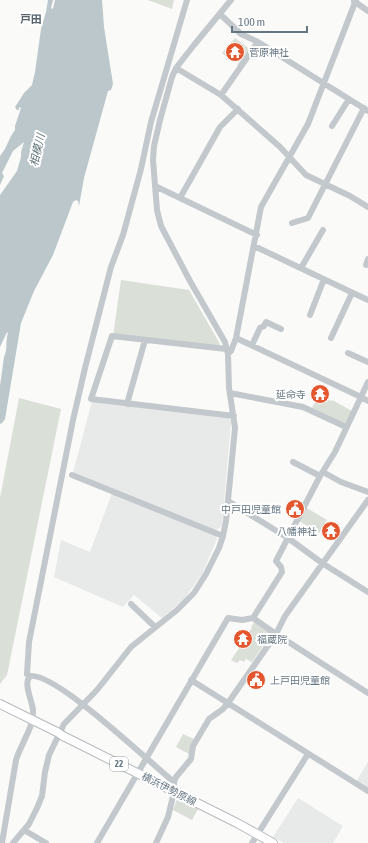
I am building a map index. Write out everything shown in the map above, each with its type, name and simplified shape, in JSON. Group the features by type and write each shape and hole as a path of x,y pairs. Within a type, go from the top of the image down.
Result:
{"main road":[{"name":"22","path":"0,704 30,719"},
{"name":"横浜伊勢原線","path":"30,719 274,843"}],"street":[{"path":"2,843 16,760 33,709 28,685 29,642 76,408 111,267 126,225 141,169 151,122 187,0"},
{"path":"13,782 13,798 7,837 12,843 24,830 32,818 42,796 48,760 64,724 83,705 131,647 187,601 200,584 216,554 223,536 235,428 230,393 227,352 225,342 165,235 157,210 154,146 172,77 176,68 231,0"},
{"path":"234,416 91,399 112,336 227,352 231,351 236,338 261,207 308,124 355,1 368,11"},
{"path":"220,14 241,34 258,42 366,109 324,184 308,218 292,224"},
{"path":"221,95 258,42"},
{"path":"176,68 221,95 280,147 306,175 350,196 368,208"},
{"path":"333,123 349,99"},
{"path":"180,198 220,127 238,109"},
{"path":"141,169 144,165 154,163"},
{"path":"156,186 256,235"},
{"path":"301,268 323,230"},
{"path":"254,246 368,300"},
{"path":"310,315 324,280"},
{"path":"333,336 352,292"},
{"path":"252,345 260,328 264,326 267,320 281,329"},
{"path":"236,338 368,401"},
{"path":"127,404 145,340"},
{"path":"350,355 368,362"},
{"path":"253,618 282,572 281,567 276,561 335,452 368,382"},
{"path":"230,393 303,407 346,428"},
{"path":"293,462 368,492"},
{"path":"72,475 223,536"},
{"path":"156,843 168,817 174,792 174,782 178,774 191,759 193,746 209,718 228,704 276,634 285,616 368,500"},
{"path":"228,501 288,538 322,563 368,592"},
{"path":"131,604 156,627"},
{"path":"96,843 228,618 242,620 253,618 368,693"},
{"path":"28,676 34,676 48,682 69,694 174,782"},
{"path":"191,680 368,791"},
{"path":"252,843 308,754"},
{"path":"24,830 46,843"}],"shaded area":[{"path":"148,0 174,0 172,9"},
{"path":"235,38 251,50 239,67 237,65 240,61 232,55 228,58 222,53"},
{"path":"121,280 189,290 220,344 219,347 113,336"},
{"path":"19,398 61,409 7,675 0,684 0,498"},
{"path":"317,398 327,402 328,400 332,400 352,411 345,424 312,408"},
{"path":"92,401 229,418 231,422 222,526 215,531 73,473"},
{"path":"112,493 216,535 217,539 202,574 184,599 162,618 134,595 123,607 54,577 61,540 90,552"},
{"path":"305,507 327,520 319,533 299,521"},
{"path":"255,621 272,633 252,662 246,659 244,662 240,660 237,663 231,660 241,645 240,642 252,628 251,627"},
{"path":"183,734 194,739 189,754 176,747"},
{"path":"368,762 368,790 356,782"},
{"path":"298,798 343,826 333,843 284,843 273,837"},
{"path":"177,799 198,809 192,820 173,810"}],"water":[{"name":"相模川","path":"48,0 53,0 51,8 53,9 55,0 102,0 104,27 113,84 111,90 108,91 84,178 79,206 78,201 76,200 73,202 53,255 34,291 21,323 5,419 0,424 0,386 8,333 7,332 0,347 0,195 17,171 24,142 13,151 2,173 4,176 0,185 0,156 15,130 21,108 19,107 19,110 17,110 15,107 24,93 32,85 41,29"}],"place":[{"name":"菅原神社","path":"235,52"},
{"name":"延命寺","path":"320,394"},
{"name":"中戸田児童館","path":"295,509"},
{"name":"八幡神社","path":"331,531"},
{"name":"福蔵院","path":"243,639"},
{"name":"上戸田児童館","path":"256,680"}],"district":[{"name":"戸田","path":"31,19"}]}
